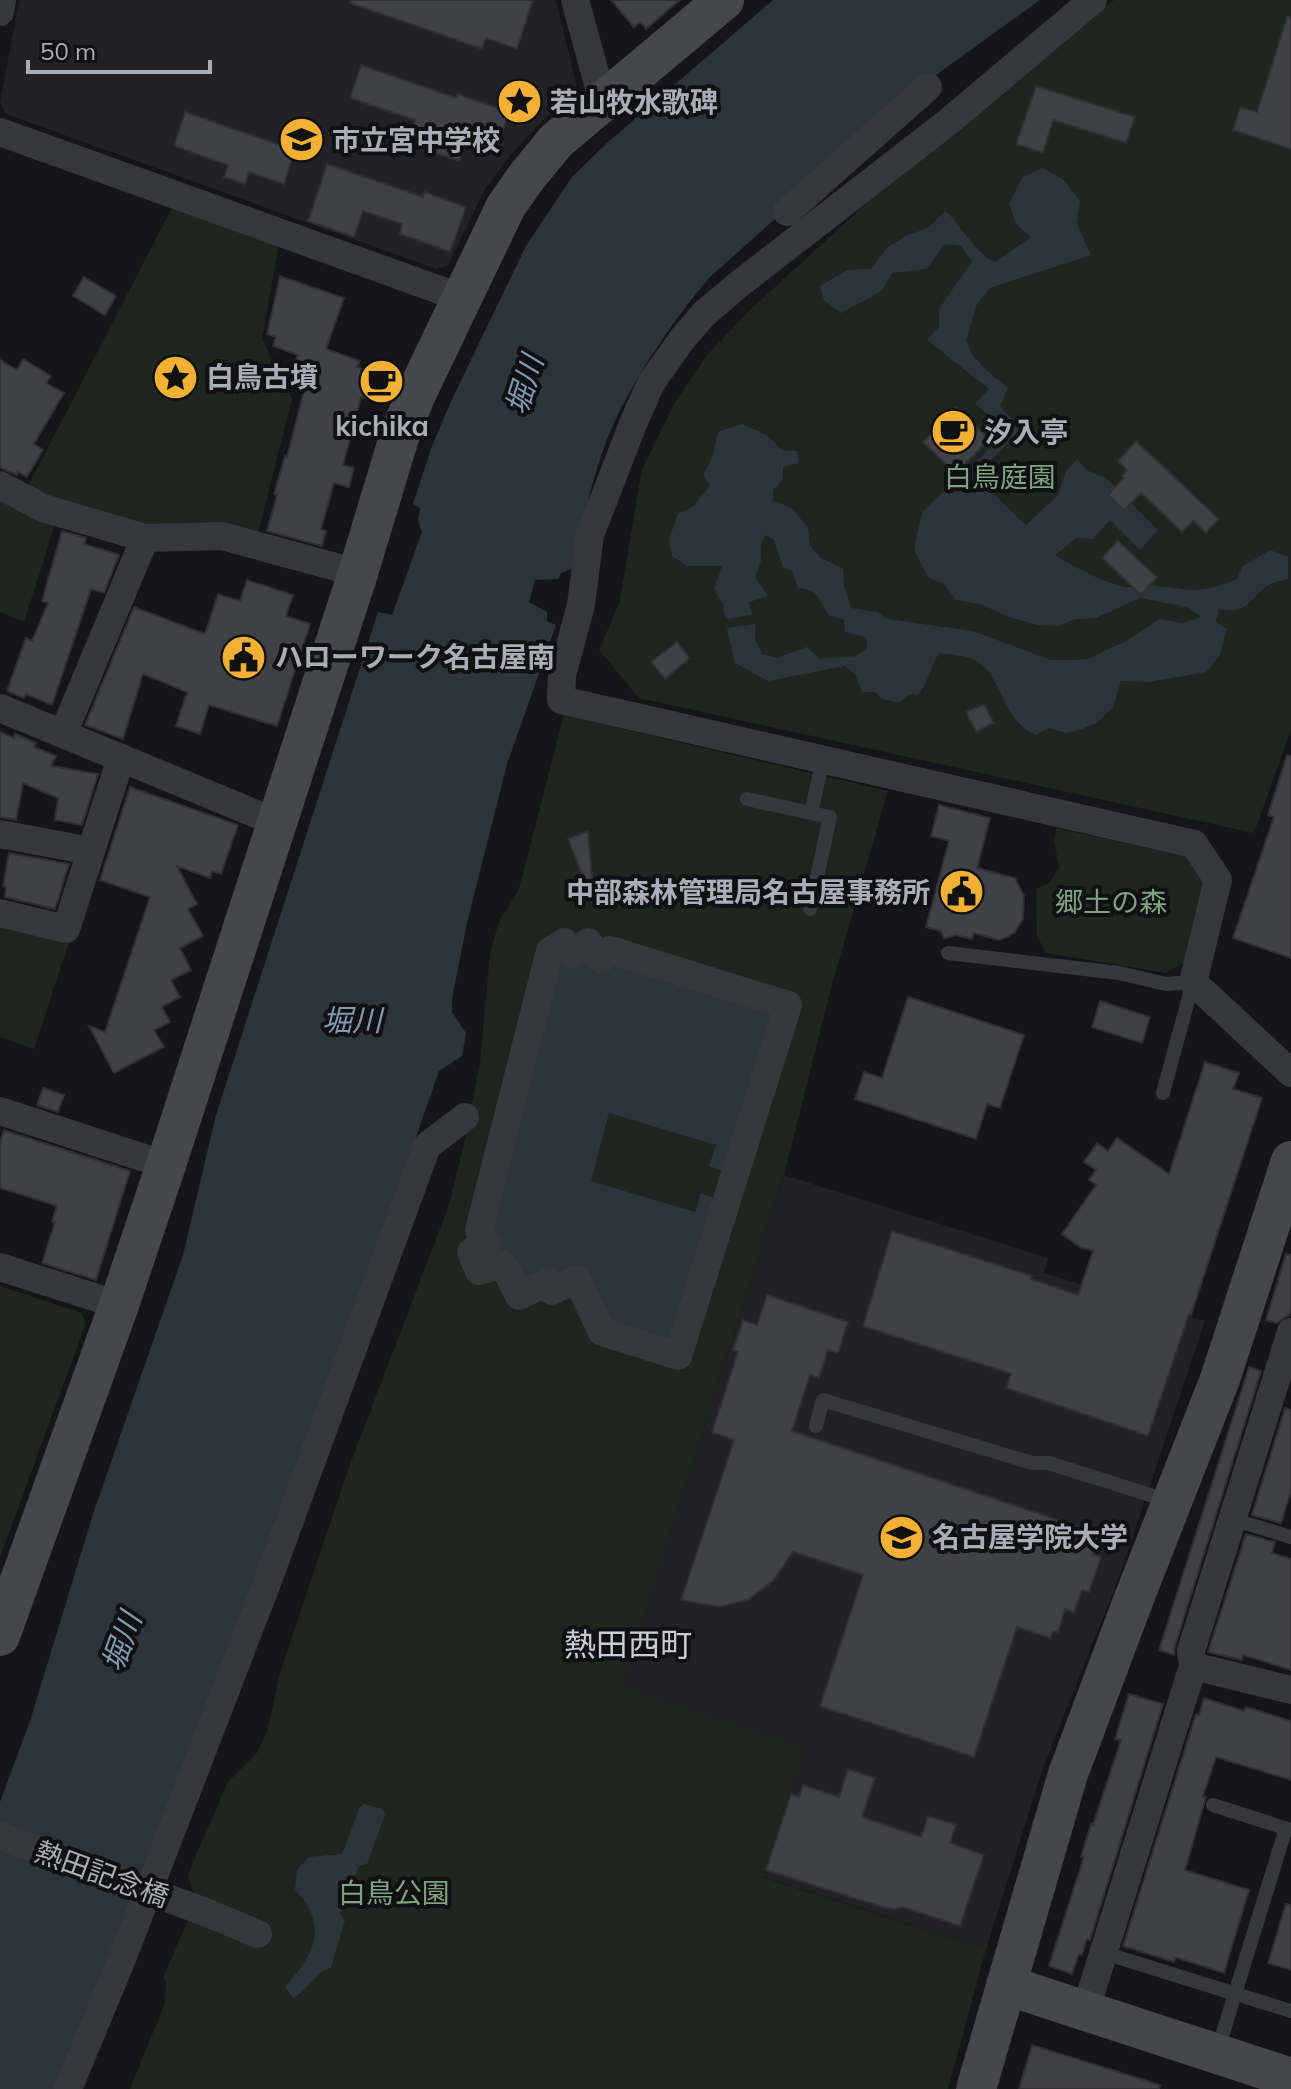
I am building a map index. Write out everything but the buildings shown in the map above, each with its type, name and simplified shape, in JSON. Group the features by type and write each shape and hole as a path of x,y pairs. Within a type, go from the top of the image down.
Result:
{"street":[{"path":"0,12 2,0"},
{"path":"575,0 603,102"},
{"path":"0,1636 166,1165 401,431 416,394 513,195 556,141 724,0"},
{"path":"1093,0 948,122 738,285 705,313 683,338 651,383 590,535 581,605 562,675 561,700 1194,844 1218,880 1193,982 1291,1073"},
{"path":"787,212 928,87"},
{"path":"0,132 462,298"},
{"path":"0,485 43,508 145,538 222,536 358,573"},
{"path":"63,734 145,538"},
{"path":"0,708 278,823"},
{"path":"0,913 66,929 121,758"},
{"path":"0,834 91,851"},
{"path":"564,942 572,954 588,942 601,959 610,950 788,1005 678,1356 602,1332 577,1279 552,1291 548,1282 519,1296 503,1264 479,1271 471,1252 487,1242 479,1230 495,1165 550,951 564,942"},
{"path":"0,1111 166,1165"},
{"path":"68,2089 144,1904 311,1466 427,1146 465,1117"},
{"path":"976,2089 1068,1774 1220,1379 1291,1161"},
{"path":"0,1267 119,1305"},
{"path":"1085,2012 1193,1666 1191,1651 1232,1519 1286,1364 1291,1332"},
{"path":"1193,1666 1291,1690"},
{"name":"熱田記念橋","path":"0,1836 258,1934"},
{"path":"78,2089 150,1914 144,1904"},
{"path":"1006,1985 1291,2078"}],"lane":[{"path":"811,813 823,759"},
{"path":"747,799 830,817 810,909"},
{"path":"948,953 1119,973 1166,984 1193,982 1163,1093"},
{"path":"816,1426 823,1400 1032,1463 1049,1463 1173,1502"},
{"path":"1232,1519 1291,1537"},
{"path":"1213,1805 1289,1829 1216,2054"},
{"path":"1104,1953 1291,2011"}],"shaded area":[{"name":"市立宮中学校","path":"19,0 556,0 577,88 508,158 485,189 448,265 436,269 6,114 0,103"},
{"name":"名古屋学院大学","path":"784,1175 1048,1258 1044,1273 1205,1321 1118,1580 1043,1768 986,1949 578,1817"}],"green space":[{"name":"白鳥庭園","path":"1114,0 1291,0 1291,730 1254,833 639,698 599,650 620,601 642,469 675,402 707,355 751,309 964,114"},
{"path":"173,206 279,244 262,339 292,399 257,537 147,531 26,490"},
{"path":"0,494 56,521 24,622 0,612"},
{"name":"白鳥公園","path":"564,715 888,791 831,988 784,1175 621,1688 803,1749 762,1877 986,1949 948,2089 130,2089 165,2003 166,1982 163,1979 196,1900 188,1877 193,1862 228,1782 257,1753 268,1728 280,1673 349,1467 449,1205 480,1062 490,954 499,921 518,892"},
{"name":"郷土の森","path":"1056,828 1188,857 1205,886 1184,962 1166,973 1046,953 1037,936 1036,889 1050,883 1059,867 1054,841"},
{"path":"0,926 70,939 34,1049 0,1037"},
{"path":"0,1286 81,1313 86,1323 0,1557"}],"water":[{"name":"堀川","path":"773,0 1040,0 936,75 710,277 654,351 610,432 588,499 572,569 561,573 558,579 535,580 529,602 547,612 547,621 556,625 507,764 467,923 452,999 452,1012 466,1033 462,1056 439,1071 268,1559 66,2089 0,2089 0,1802 30,1721 93,1514 183,1255 216,1115 378,612 392,615 422,532 418,520 420,508 413,504 432,446 526,246 572,177"},
{"path":"1042,168 1064,180 1080,201 1077,224 1091,255 990,288 977,304 966,340 972,354 984,368 1008,388 1000,406 1021,430 975,476 1026,525 1058,495 1066,471 1077,459 1086,470 1106,478 1158,530 1140,550 1110,520 1093,539 1077,538 1055,555 1120,586 1149,585 1186,590 1213,587 1237,579 1242,567 1270,550 1288,557 1288,579 1265,587 1240,609 1219,609 1216,622 1227,629 1220,655 1206,672 1148,682 1121,681 1113,707 1098,722 1066,733 1048,728 1036,735 1025,729 1010,711 986,669 977,661 963,656 939,653 918,695 910,694 899,703 882,699 875,692 862,692 855,674 845,666 768,681 735,663 727,628 755,624 755,639 762,654 777,658 807,647 820,659 856,656 867,649 866,637 845,632 844,620 828,615 814,593 798,588 792,571 783,567 774,540 765,535 755,578 768,596 749,602 752,615 725,619 723,604 714,589 722,566 687,566 672,556 669,539 678,514 692,507 710,486 703,474 712,458 718,432 742,424 767,435 782,450 797,451 799,463 783,467 783,479 773,490 773,500 793,509 808,528 810,546 821,558 843,569 851,608 877,612 887,619 973,631 1051,660 1088,659 1124,642 1160,619 1182,623 1201,617 1187,607 1140,598 1096,618 1075,619 1059,626 1038,625 980,604 956,600 944,584 929,578 914,550 922,512 985,453 1005,428 975,404 989,389 927,340 939,327 939,309 972,261 961,246 945,244 927,269 892,273 882,291 841,313 824,300 820,286 847,270 871,269 888,247 928,228 945,211 975,246 995,262 1031,237 1016,224 1009,203 1023,177"},
{"path":"555,954 612,957 782,1011 731,1174 709,1166 716,1145 609,1113 591,1181 695,1212 701,1193 722,1201 675,1351 606,1329 580,1273 520,1290 482,1267 483,1229"},
{"path":"364,1804 383,1809 385,1815 367,1864 359,1866 340,1913 345,1920 331,1968 293,1998 285,1987 310,1952 315,1928 306,1903 295,1890 297,1870 309,1857 342,1854 360,1807"}],"place":[{"name":"若山牧水歌碑","path":"519,102"},
{"name":"市立宮中学校","path":"301,140"},
{"name":"白鳥古墳","path":"175,377"},
{"name":"kichika","path":"382,382"},
{"name":"汐入亭","path":"953,432"},
{"name":"ハローワーク名古屋南","path":"244,657"},
{"name":"中部森林管理局名古屋事務所","path":"961,892"},
{"name":"名古屋学院大学","path":"901,1537"}],"district":[{"name":"熱田西町","path":"628,1645"}]}
